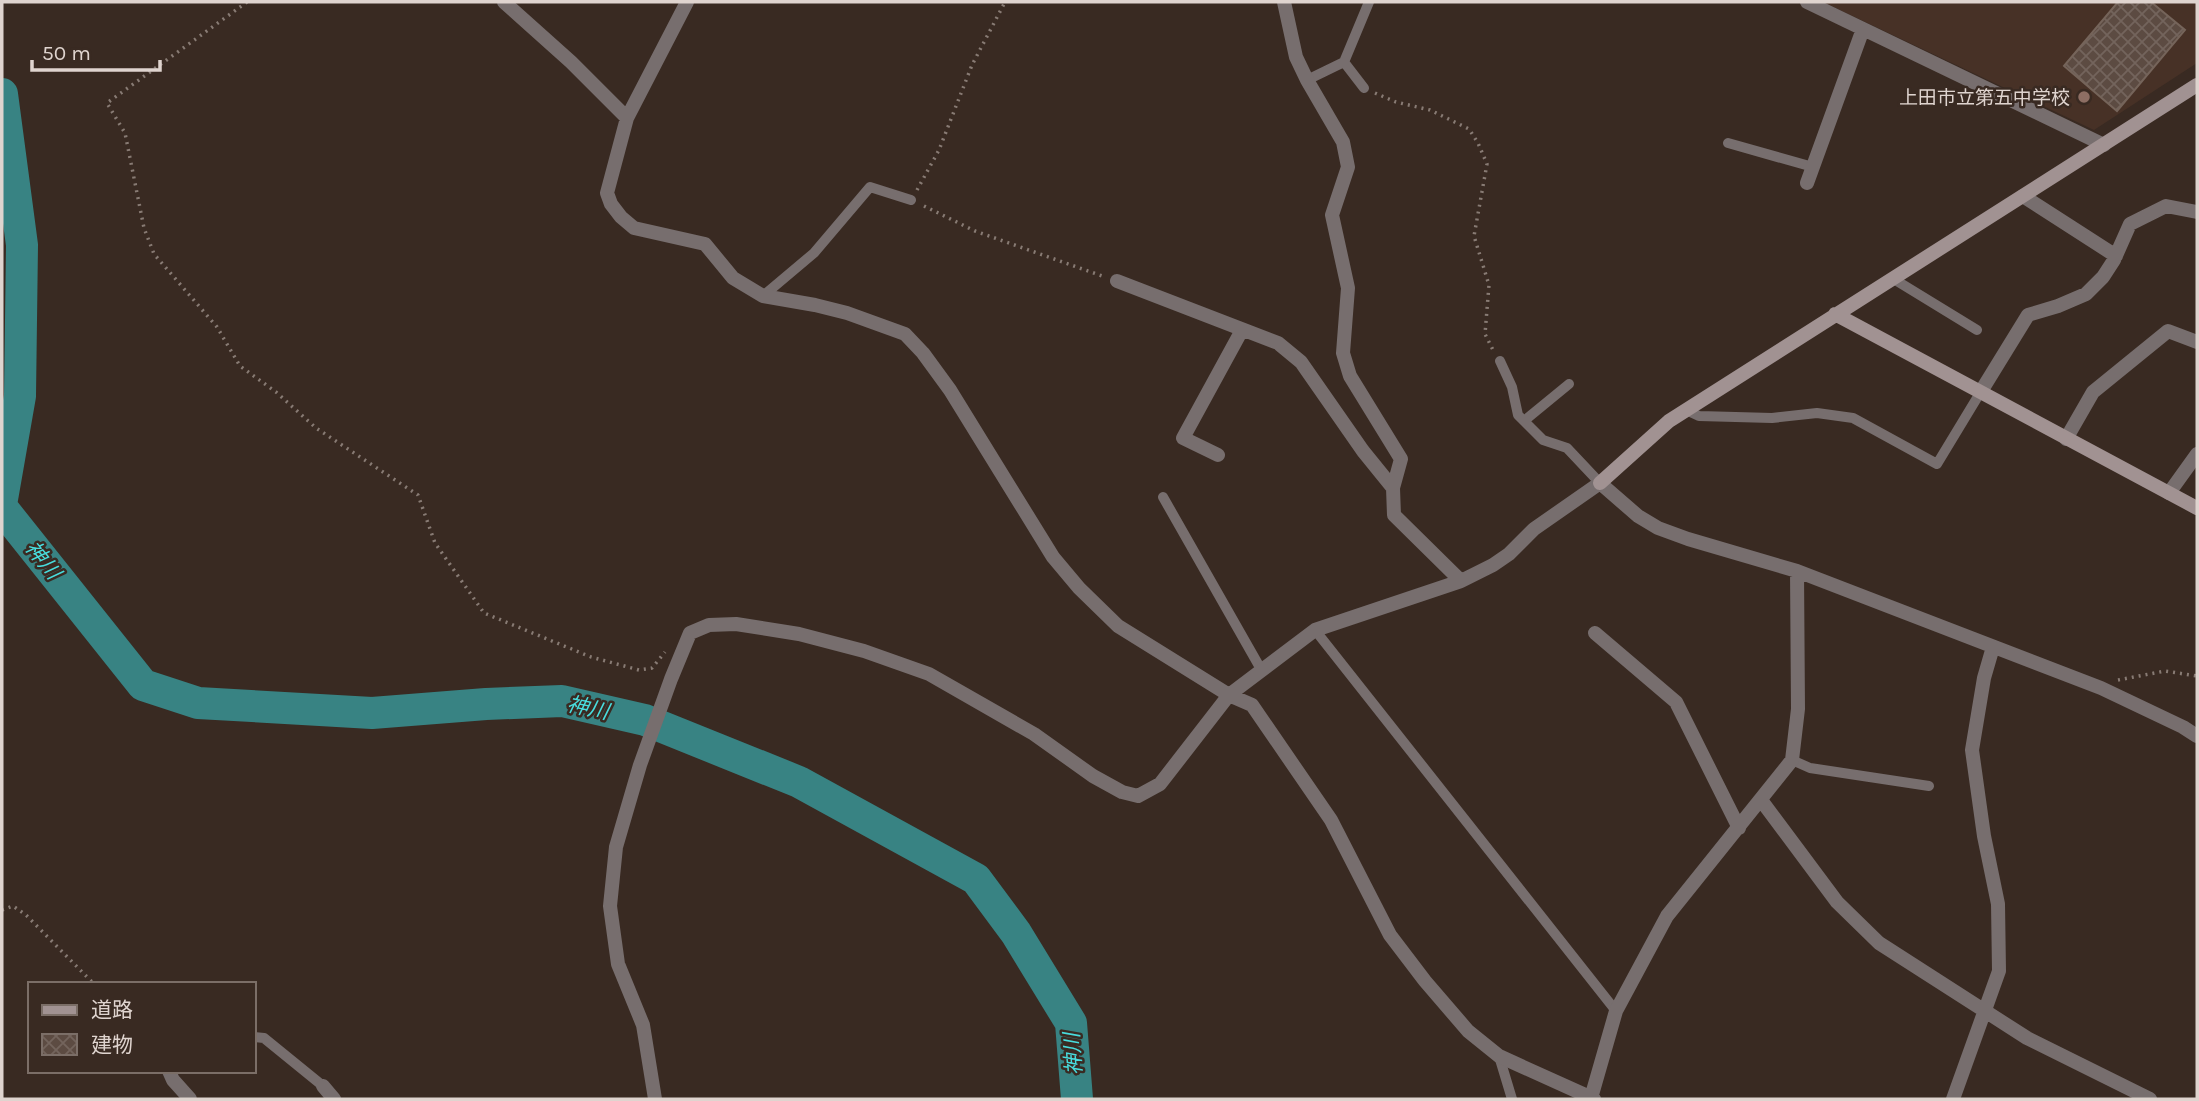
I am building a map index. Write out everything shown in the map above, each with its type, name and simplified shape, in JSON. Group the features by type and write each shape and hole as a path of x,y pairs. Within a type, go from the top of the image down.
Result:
{"street":[{"path":"504,2 571,62 627,118"},
{"path":"687,2 627,118 607,193 621,217 634,228 705,244 733,278 763,296 848,313 905,334 923,353 950,390 1053,557 1079,588 1118,626 1229,695 1252,705 1331,820 1390,935 1468,1031 1499,1056 1593,1099 1616,1011 1667,916 1792,760 1798,709 1797,571"},
{"path":"1284,2 1296,57 1343,142 1348,167 1332,215 1348,288 1343,353 1350,376 1401,458 1393,488 1394,515 1461,581"},
{"path":"1807,2 2104,145"},
{"path":"1807,183 1863,29"},
{"path":"655,1099 643,1025 618,964 610,906 616,846 640,765 690,633 709,625 736,624 864,651 929,674 1034,733 1093,776 1122,792 1138,796 1160,784 1229,695 1315,630 1461,581 1501,559 1534,529 1600,483 1668,421 2197,85"},
{"path":"2024,196 2116,256"},
{"path":"1980,393 2028,315 2085,294 2103,277 2130,224 2166,206 2197,212"},
{"path":"1116,281 1278,343 1301,362 1363,451 1393,488"},
{"path":"1835,314 2197,508"},
{"path":"1219,455 1183,438 1242,330"},
{"path":"2066,439 2093,392 2168,331 2197,342"},
{"path":"2169,493 2197,454"},
{"path":"1600,483 1638,516 1658,528 1797,571 2101,688 2197,736"},
{"path":"1595,633 1676,702 1739,828"},
{"path":"1953,1099 1999,971 1998,904 1984,836 1972,750 1984,678 1993,647"},
{"path":"1761,800 1837,902 1879,943 2027,1038 2150,1099"},
{"path":"170,1073 190,1099"},
{"path":"323,1086 334,1099"}],"lane":[{"path":"1307,80 1344,62 1369,2"},
{"path":"1344,62 1364,88"},
{"path":"1728,143 1813,167"},
{"path":"763,296 814,253 870,187 911,200"},
{"path":"1892,278 1977,330"},
{"path":"1500,361 1512,387 1518,415 1543,440 1567,448 1600,483"},
{"path":"1524,421 1569,384"},
{"path":"1686,410 1699,416 1772,418 1817,414 1853,418 1937,464 1980,393"},
{"path":"1163,497 1262,671"},
{"path":"1315,630 1616,1011"},
{"path":"1792,760 1810,768 1929,786"},
{"path":"256,1037 264,1038 323,1086"},
{"path":"1499,1056 1512,1099"}],"path":[{"path":"247,2 107,103 125,132 144,228 154,254 217,327 240,366 316,428 418,495 435,543 484,613 591,657 639,670 652,668 668,649"},
{"path":"1005,2 972,65 939,150 911,200 975,231 1116,281"},
{"path":"1364,88 1396,102 1430,110 1469,129 1478,143 1487,164 1474,236 1489,285 1485,334 1500,361"},
{"path":"2101,688 2125,677 2165,671 2197,676"},
{"path":"2,910 13,906 26,915 92,982"}],"shaded area":[{"name":"上田市立第五中学校","path":"1823,2 2197,2 2197,63 2094,130"}],"building":[{"path":"2118,2 2151,2 2185,30 2117,111 2064,66"}],"waterway":[{"name":"神川","path":"2,94 22,245 20,396 2,499"},
{"name":"神川","path":"2,508 143,685 198,703 372,713 562,701 645,720 799,782 976,879 1016,933 1071,1023 1077,1099"}],"place":[{"name":"上田市立第五中学校","path":"2084,97"}]}
